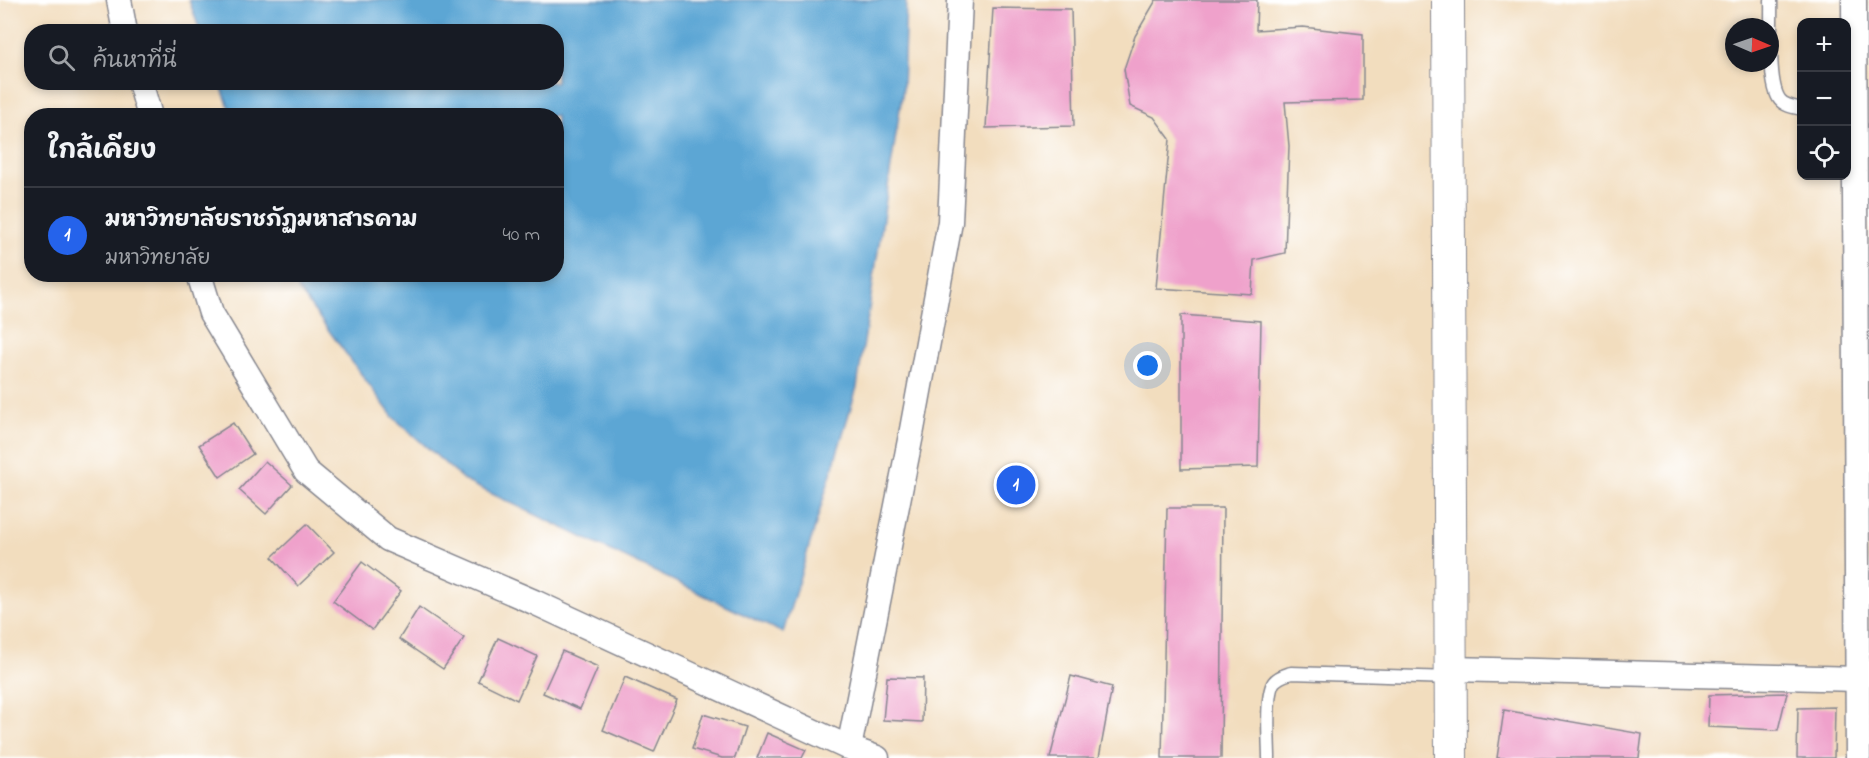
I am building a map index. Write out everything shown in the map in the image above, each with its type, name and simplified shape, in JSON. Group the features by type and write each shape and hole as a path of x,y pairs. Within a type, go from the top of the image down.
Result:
{"street":[{"path":"118,0 123,24"},
{"path":"849,748 911,435 950,222 960,0"},
{"path":"1448,0 1451,758"},
{"path":"1854,0 1851,112 1863,449 1858,758"},
{"path":"142,90 148,108"},
{"path":"201,282 211,314 306,471 388,539 534,602 849,748 877,758"},
{"path":"1451,673 1858,679"}],"lane":[{"path":"1771,0 1773,85 1781,101 1797,108"},
{"path":"1269,758 1268,720 1271,688 1281,676 1291,673 1451,673"}],"water":[{"path":"189,0 906,0 903,89 857,387 783,633 465,481 393,417 295,282 564,282 564,108 229,108 223,90 564,90 564,24 198,24"}],"building":[{"path":"1156,0 1257,0 1256,30 1303,27 1363,34 1363,100 1285,102 1289,146 1285,253 1254,260 1252,294 1156,288 1170,139 1154,117 1130,106 1124,69 1135,36"},
{"path":"993,8 1071,9 1074,126 986,128"},
{"path":"1181,315 1261,321 1258,467 1181,469"},
{"path":"233,423 253,454 220,477 199,445"},
{"path":"265,461 292,485 266,514 239,490"},
{"path":"1167,508 1223,508 1221,758 1162,758"},
{"path":"307,524 334,552 298,586 272,557"},
{"path":"362,562 401,591 372,630 333,601"},
{"path":"419,607 464,638 443,669 399,639"},
{"path":"498,638 537,656 517,700 478,681"},
{"path":"562,651 598,667 580,709 543,693"},
{"path":"1071,676 1112,687 1099,758 1050,758"},
{"path":"625,677 677,700 654,752 603,730"},
{"path":"887,677 923,678 922,722 883,720"},
{"path":"1787,693 1778,730 1708,727 1709,695"},
{"path":"1835,707 1834,758 1797,758 1798,708"},
{"path":"1504,710 1642,734 1639,758 1497,758"},
{"path":"703,714 745,727 735,758 722,758 692,749"},
{"path":"767,733 806,750 802,758 757,758"}],"place":[{"name":"มหาวิทยาลัยราชภัฏมหาสารคาม","path":"1016,485"}]}
